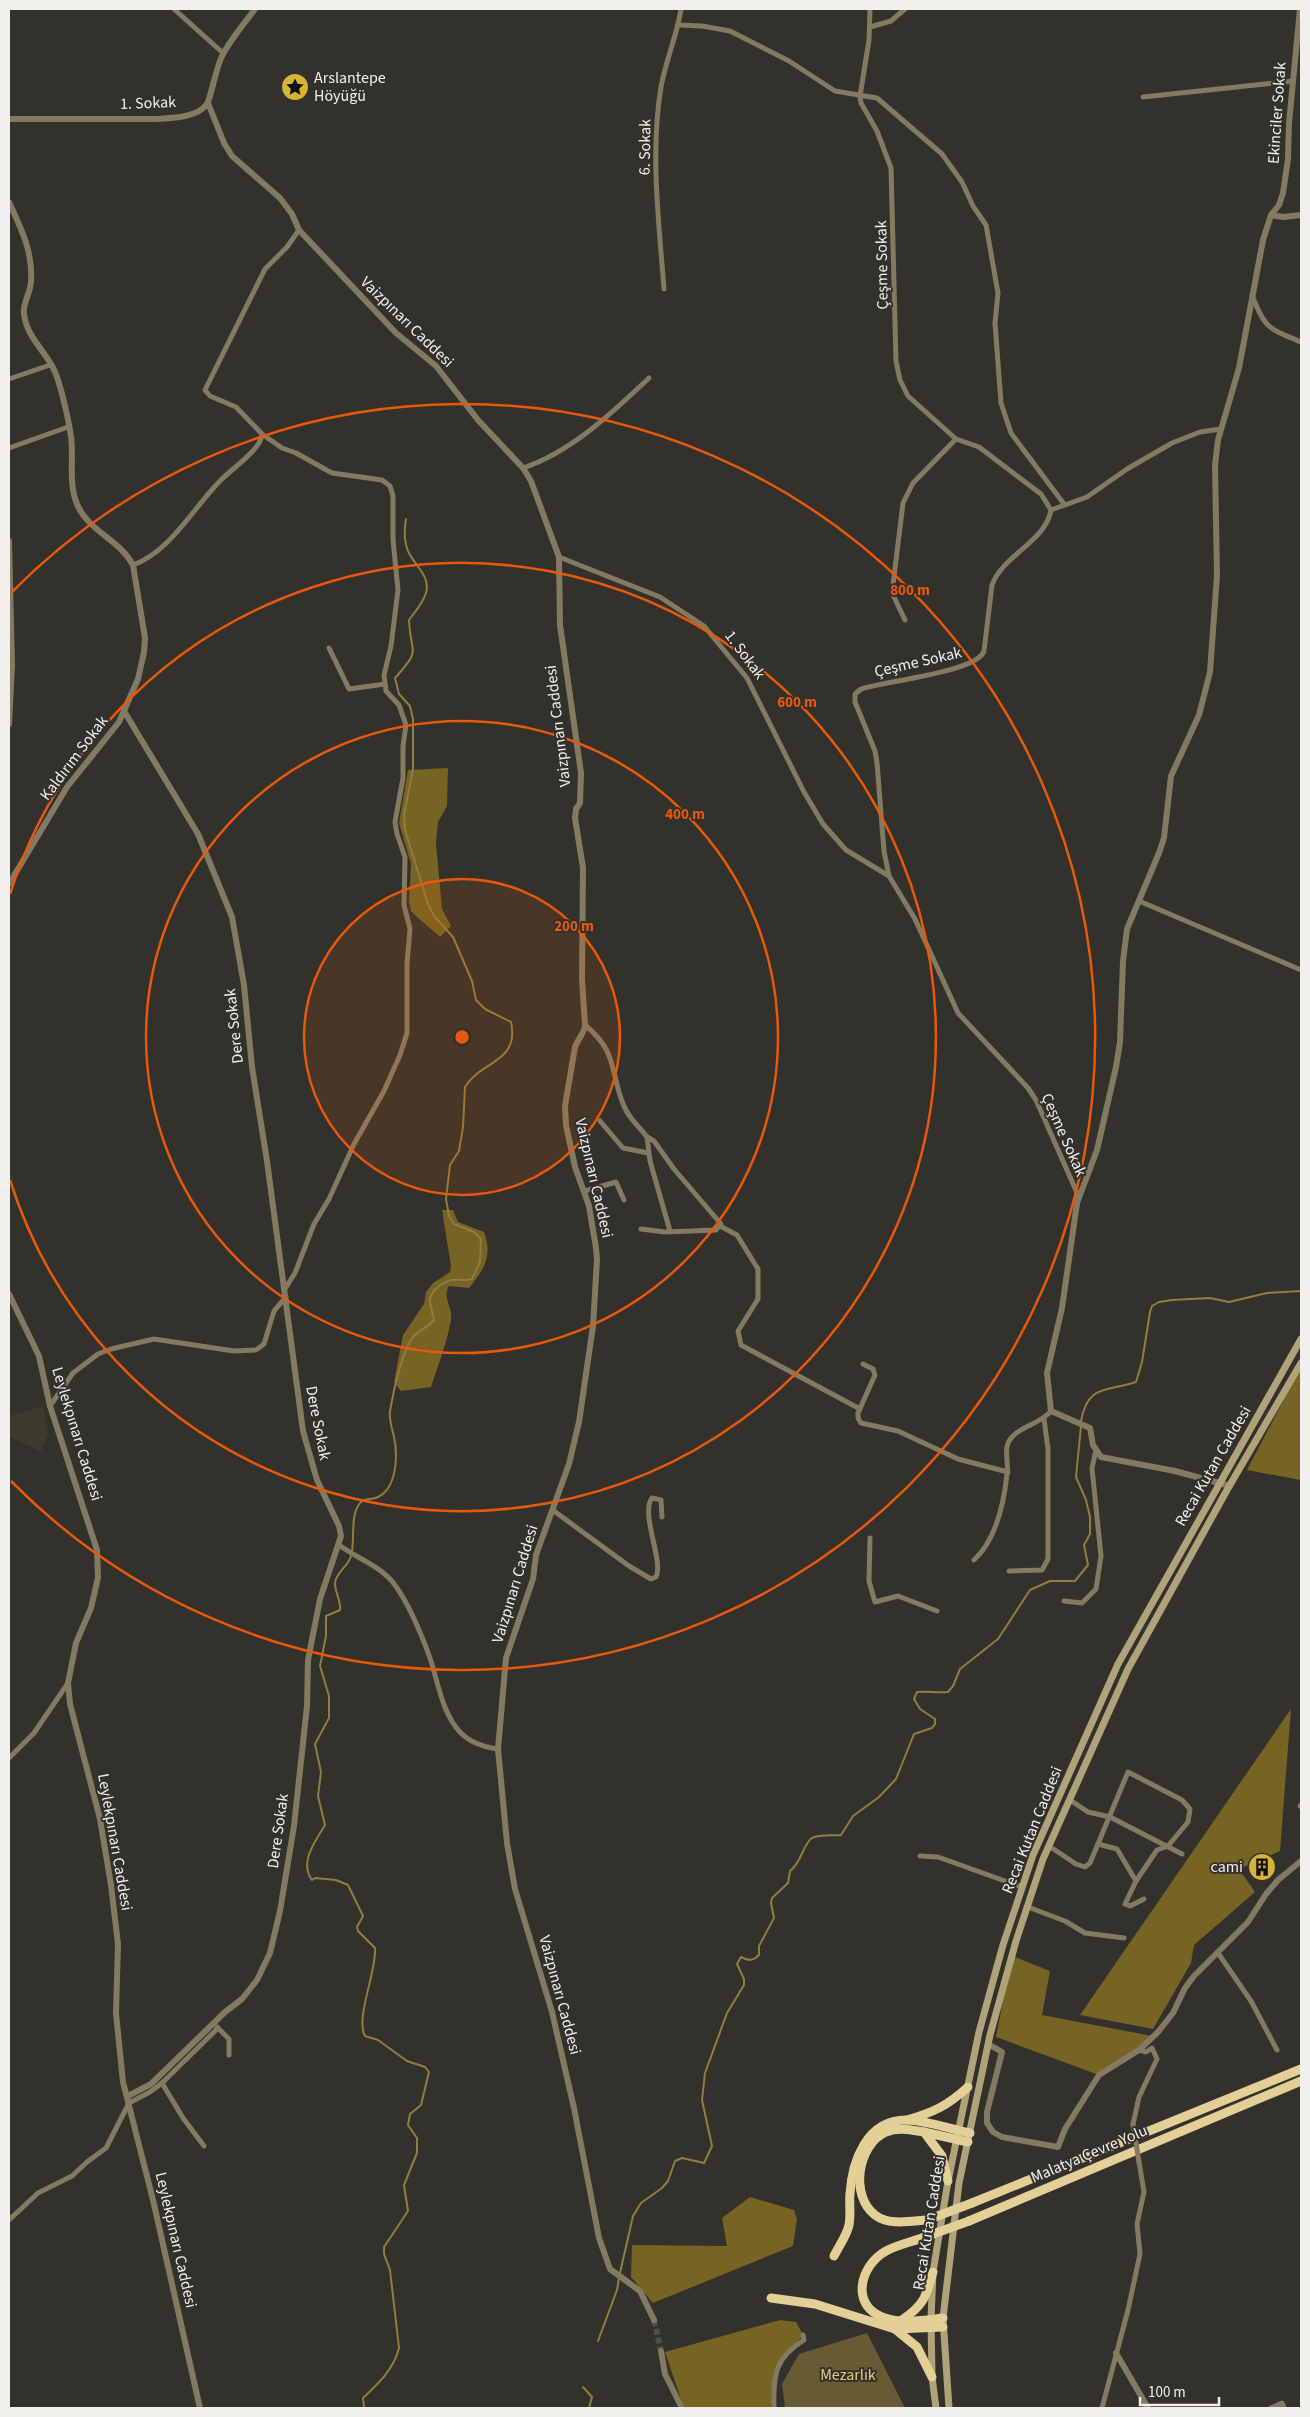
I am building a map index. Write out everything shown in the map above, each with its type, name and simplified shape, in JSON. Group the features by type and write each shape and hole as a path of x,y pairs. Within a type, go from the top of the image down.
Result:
{"highway":[{"name":"Malatya Çevre Yolu","path":"958,2135 897,2129 885,2133 876,2139 864,2159 859,2174 860,2190 866,2205 875,2216 892,2222 928,2220 1301,2069"},
{"name":"Malatya Çevre Yolu","path":"901,2320 885,2318 874,2312 866,2302 861,2288 866,2270 886,2251 969,2221 1301,2081"},
{"path":"834,2256 849,2226 854,2162 864,2143 879,2128 941,2108 968,2088"},
{"path":"906,2120 969,2137"},
{"path":"924,2132 942,2156 948,2181"},
{"path":"901,2320 918,2309 925,2298 933,2272"},
{"path":"771,2298 815,2304 895,2329 917,2347 932,2377"},
{"path":"901,2320 931,2323"},
{"path":"895,2329 943,2322"}],"main road":[{"name":"Recai Kutan Caddesi","path":"936,2408 932,2377 931,2323 933,2272 948,2181 979,2032 1022,1887 1033,1855 1118,1664 1218,1483 1301,1339"},
{"name":"Recai Kutan Caddesi","path":"949,2408 943,2322 959,2183 988,2044 1028,1907 1049,1846 1128,1669 1301,1363"}],"street":[{"path":"174,9 223,53"},
{"path":"208,103 215,73 223,53 254,9"},
{"name":"6. Sokak","path":"664,289 657,172 657,125 662,85 681,9"},
{"path":"860,96 868,55 870,9"},
{"path":"870,27 891,21 905,9"},
{"name":"Ekinciler Sokak","path":"1051,1411 1047,1374 1062,1308 1077,1203 1097,1150 1120,1042 1125,941 1131,918 1164,838 1171,776 1199,715 1210,672 1217,575 1216,465 1221,429 1239,368 1263,240 1271,215 1280,205 1287,170 1300,9"},
{"path":"678,25 702,26 730,31 789,61 835,90 883,101 934,146 954,169 973,206 984,220 998,293 995,322 1003,411 1011,433 1064,504"},
{"path":"1143,96 1293,81"},
{"name":"Çeşme Sokak","path":"860,96 861,103 876,131 891,168 898,375 902,387 908,396 956,439 979,447 1041,494 1051,510 1046,523 1032,540 1004,564 995,575 990,596 984,651 980,658 954,669 876,684 861,689 856,694 855,702 878,763 884,851 889,876 915,919 958,1012 1028,1088 1036,1100 1078,1195 1077,1203"},
{"name":"1. Sokak","path":"9,119 165,118 192,114 208,103"},
{"name":"Vaizpınarı Caddesi","path":"208,103 224,143 232,156 280,198 292,214 299,230 396,333 436,366 478,420 523,468 531,481 559,557 560,625 581,773 580,803 576,809 575,818 583,868 582,979 586,1025 575,1047 565,1106 566,1125 571,1152 585,1191 597,1260 593,1326 579,1422 569,1464 557,1493 554,1511 536,1555 533,1579 506,1658 498,1749 507,1843 515,1889 554,2021 574,2108 599,2238 610,2268 640,2291 654,2320"},
{"path":"9,202 24,234 30,260 31,283 23,313 34,342 58,379 71,437 71,478 74,497 79,509 87,520 127,554 133,565 145,561 158,549 217,484 260,444 262,434"},
{"path":"1271,215 1283,217 1301,214"},
{"path":"284,1289 295,1273 314,1224 338,1180 354,1144 384,1091 400,1055 407,1033 407,964 410,929 404,905 405,857 395,822 403,778 402,746 406,725 399,705 386,691 385,684 385,669 398,590 393,540 393,491 387,483 377,478 342,476 323,470 296,453 275,444 262,434 236,407 210,396 205,387 265,269 288,247 299,230"},
{"path":"1252,294 1262,321 1276,332 1301,342"},
{"path":"9,379 50,365"},
{"path":"523,468 543,461 560,451 633,394 649,378"},
{"path":"9,448 68,428"},
{"path":"1051,510 1087,497 1127,469 1166,446 1200,432 1221,429"},
{"path":"905,620 892,593 903,504 913,483 956,439"},
{"path":"9,541 12,666 9,724"},
{"name":"1. Sokak","path":"559,557 660,597 704,626 747,678 804,792 823,824 846,850 889,876"},
{"name":"Kaldırım Sokak","path":"9,884 67,787 88,758 110,734 124,712 138,679 145,644 133,565"},
{"path":"329,648 349,689 385,684"},
{"name":"Dere Sokak","path":"124,712 198,834 232,917 244,985 252,1067 286,1297 303,1431 317,1480 339,1526 339,1545 322,1592 308,1660 307,1706 294,1826 270,1953 257,1980 242,1999 151,2084 128,2099"},
{"path":"1139,901 1301,970"},
{"path":"586,1025 606,1046 624,1106 634,1124 654,1141 678,1174 718,1218 720,1226 737,1236 758,1269 758,1299 738,1331 741,1345 860,1409"},
{"path":"600,1121 623,1148 648,1153"},
{"path":"647,1137 648,1153 670,1230"},
{"path":"585,1191 616,1182 624,1200"},
{"path":"641,1229 658,1232 670,1230 716,1230 720,1226"},
{"name":"Leylekpınarı Caddesi","path":"9,1294 39,1356 50,1406 75,1479 98,1558 95,1591 91,1608 76,1643 68,1683 70,1704 100,1819 111,1885 118,1958 116,2013 123,2082 154,2200 200,2408"},
{"path":"50,1406 73,1373 98,1354 110,1349 154,1339 234,1351 256,1350 264,1344 274,1311 286,1297"},
{"path":"863,1364 873,1369 875,1375 860,1409 858,1418 861,1423 898,1431 958,1459 1008,1472"},
{"path":"974,1560 994,1528 1008,1472 1006,1455 1009,1441 1018,1432 1044,1419 1051,1411 1086,1424 1090,1428 1096,1450 1101,1457 1108,1460 1175,1471 1230,1486"},
{"path":"1009,1571 1042,1570 1048,1559 1048,1449 1044,1419"},
{"path":"1064,1601 1082,1603 1096,1589 1101,1556 1092,1468 1096,1450"},
{"path":"554,1511 629,1566 651,1579 656,1577 658,1570 652,1543 649,1506 652,1498 661,1500 662,1517"},
{"path":"870,1538 869,1581 875,1602 898,1596 937,1612"},
{"path":"339,1545 374,1565 399,1590 424,1644 441,1697 458,1731 472,1741 498,1749"},
{"path":"9,1758 34,1733 68,1683"},
{"path":"1049,1846 1076,1864 1085,1867 1090,1863 1110,1817 1123,1780 1128,1772 1182,1800 1190,1809 1188,1822 1168,1846 1157,1850 1136,1881 1125,1904 1130,1906 1144,1899"},
{"path":"1070,1800 1088,1812 1110,1817 1182,1854"},
{"path":"1098,1844 1117,1850 1136,1881"},
{"path":"920,1856 938,1858 1022,1887"},
{"path":"988,2044 1002,2052 987,2112 987,2123 993,2132 1002,2138 1058,2147 1065,2129 1099,2074 1139,2050 1158,2032 1173,2013 1185,1988 1194,1976 1248,1922 1266,1894 1278,1880 1301,1861"},
{"path":"1028,1907 1064,1920 1085,1933 1124,1938"},
{"path":"1218,1953 1251,2001 1277,2050"},
{"path":"9,2220 34,2196 72,2176 86,2162 106,2148 128,2099 150,2092 162,2083 215,2025 229,2038 230,2055"},
{"path":"1102,2408 1140,2254 1137,2224 1144,2192 1133,2124 1138,2097 1157,2059 1152,2048 1146,2052 1139,2050"},
{"path":"162,2083 183,2118 204,2146"},
{"path":"774,2408 777,2369 782,2357 804,2340 803,2335"},
{"path":"661,2351 665,2374 682,2408"},
{"path":"1116,2353 1148,2408"},
{"path":"1271,2408 1282,2403 1284,2408"}],"shaded area":[{"path":"448,768 447,806 438,822 436,843 442,909 451,926 440,937 411,911 409,901 411,864 399,823 408,770"},
{"path":"442,1210 453,1210 458,1222 484,1232 488,1248 486,1262 469,1288 449,1286 447,1299 451,1311 451,1320 445,1346 431,1387 401,1391 394,1382 403,1335 424,1304 426,1292 433,1283 450,1272 451,1266"},
{"path":"1301,1367 1301,1480 1247,1470"},
{"path":"44,1406 48,1434 41,1452 10,1437 9,1416"},
{"path":"1291,1709 1280,1851 1239,1869 1255,1892 1194,1945 1191,1963 1153,2029 1080,2015"},
{"path":"1012,1956 1050,1971 1042,2015 1152,2036 1139,2050 1099,2075 996,2037"},
{"path":"750,2197 794,2210 797,2219 793,2246 653,2303 631,2277 632,2245 727,2246 722,2218"},
{"path":"780,2320 796,2322 803,2335 780,2363 771,2408 684,2408 665,2352"}],"green space":[{"name":"Mezarlık","path":"867,2333 905,2408 785,2408 782,2384 799,2354"}],"waterway":[{"path":"364,2408 363,2398 380,2382 397,2356 399,2348 390,2270 384,2254 384,2247 408,2211 404,2185 417,2153 417,2138 408,2125 410,2114 421,2105 429,2072 425,2067 407,2061 378,2040 365,2036 363,2028 364,2006 373,1969 375,1948 358,1931 357,1927 363,1916 348,1885 336,1880 315,1878 312,1880 308,1873 307,1866 310,1852 325,1825 318,1796 321,1772 315,1744 329,1718 329,1696 320,1666 326,1636 326,1616 340,1610 335,1583 351,1556 354,1519 358,1505 363,1500 376,1498 384,1493 395,1470 396,1453 390,1411 405,1352 413,1337 434,1320 430,1305 432,1293 442,1284 449,1281 472,1279 480,1262 481,1239 474,1232 454,1224 449,1216 446,1199 450,1165 459,1151 463,1127 465,1087 472,1078 504,1054 510,1046 512,1035 511,1022 485,1009 476,1000 472,981 453,937 434,916 428,904 405,830 404,815 413,769 413,719 410,706 399,694 395,678 412,655 409,620 423,600 427,587 424,576 407,547 405,535 406,519"},
{"path":"1081,1421 1084,1409 1094,1395 1100,1391 1136,1382 1142,1362 1152,1306 1159,1302 1172,1300 1210,1298 1229,1302 1267,1293 1301,1291"},
{"path":"620,2273 633,2216 641,2203 662,2188 668,2181 675,2161 682,2158 704,2163 712,2146 702,2100 705,2073 727,2013 744,1985 744,1979 737,1964 741,1957 751,1960 759,1955 759,1946 774,1918 772,1898 788,1883 790,1871 797,1863 806,1844 815,1837 841,1835 853,1816 879,1797 896,1779 914,1734 932,1728 935,1724 935,1719 920,1709 914,1699 917,1692 948,1692 953,1686 960,1669 998,1639 1030,1590 1050,1581 1075,1581 1088,1565 1084,1545 1090,1534 1090,1517 1086,1500 1076,1477 1081,1426"},
{"path":"598,2341 617,2290 619,2278"},
{"path":"583,2387 592,2397 589,2408"}],"tunnel":[{"path":"654,2320 661,2351"}],"place":[{"name":"Arslantepe Höyüğü","path":"295,87"},
{"name":"cami","path":"1262,1867"}]}
